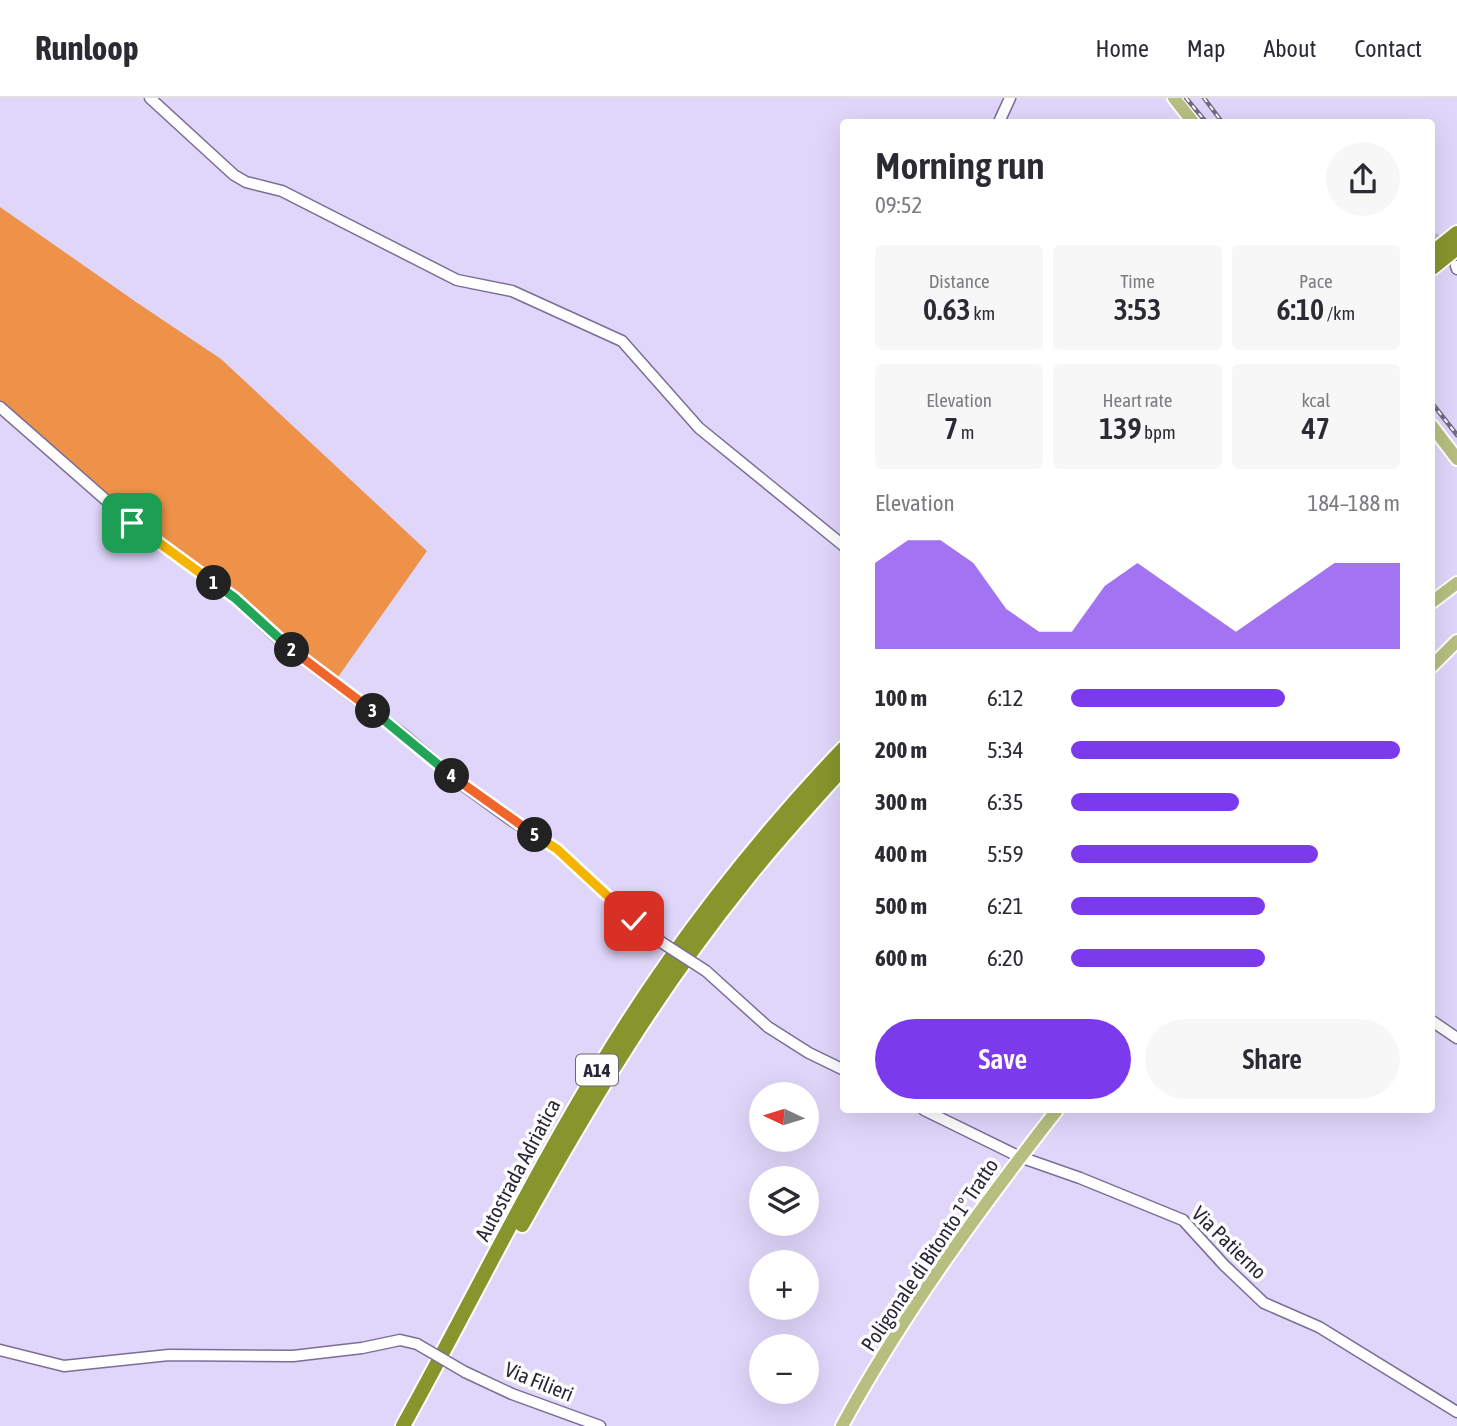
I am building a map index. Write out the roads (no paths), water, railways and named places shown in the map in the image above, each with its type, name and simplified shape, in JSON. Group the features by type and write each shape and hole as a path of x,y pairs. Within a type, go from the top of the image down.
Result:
{"highway":[{"path":"1435,251 1457,233"},
{"path":"1435,266 1457,248"},
{"name":"Autostrada Adriatica","path":"403,1426 572,1111 604,1059 690,933 736,873 840,753"},
{"name":"Autostrada Adriatica","path":"413,1426 582,1117 615,1064 746,880 840,772"}],"main road":[{"path":"1174,98 1191,119"},
{"path":"1435,430 1457,459"},
{"path":"1435,600 1457,583"},
{"path":"1435,664 1457,641"},
{"name":"Poligonale di Bitonto 1° Tratto","path":"842,1426 950,1254 1055,1113"}],"street":[{"path":"150,98 234,176 246,182 282,191 457,280 512,291 622,341 699,428 840,543"},
{"path":"1000,119 1010,98"},
{"path":"0,407 132,523 235,598 285,645 404,735 460,783 557,849 634,921 706,971 768,1027 809,1053 840,1068"},
{"path":"1435,1023 1457,1038"},
{"name":"Via Patierno","path":"929,1113 1020,1157 1183,1220 1264,1303 1319,1327 1457,1412"},
{"name":"Via Filieri","path":"0,1350 64,1366 169,1355 293,1356 362,1348 400,1340 417,1344 512,1394 600,1426"}],"tunnel":[{"path":"1435,239 1456,266"}],"railway":[{"path":"1186,98 1204,119"},
{"path":"1204,98 1220,119"},
{"path":"1435,407 1457,435"}]}
